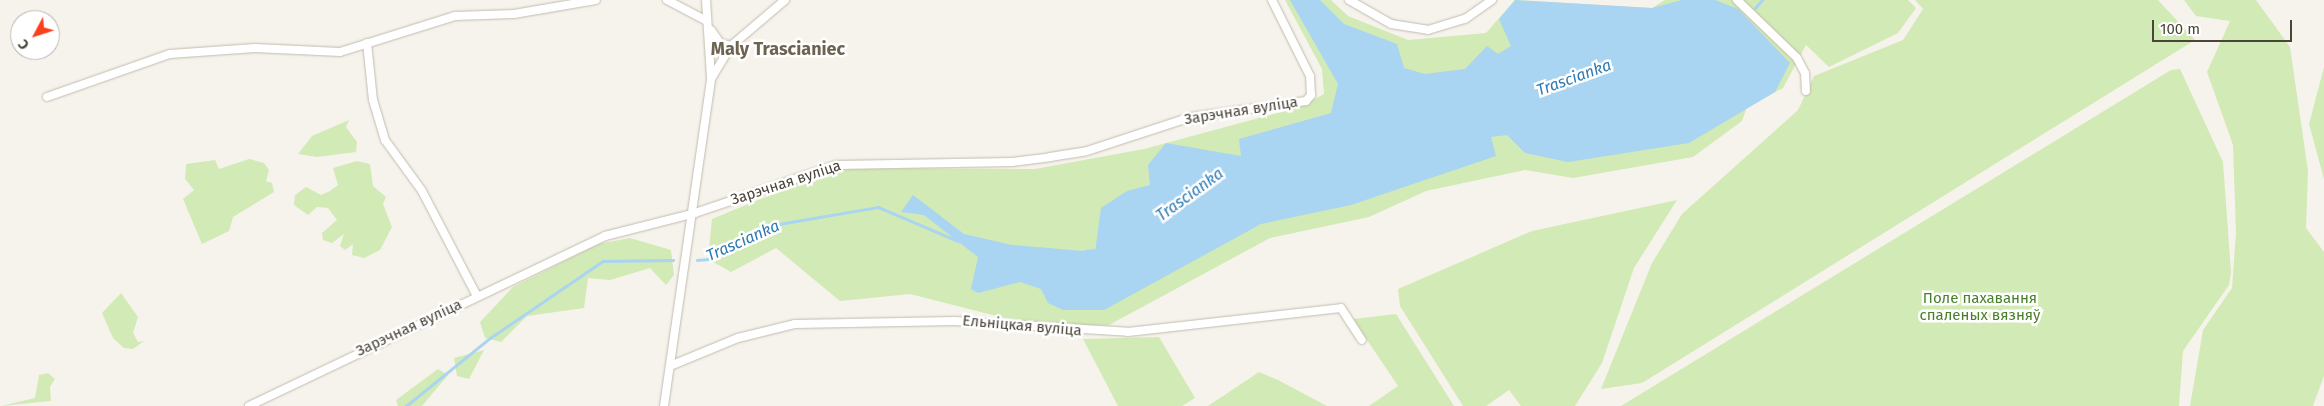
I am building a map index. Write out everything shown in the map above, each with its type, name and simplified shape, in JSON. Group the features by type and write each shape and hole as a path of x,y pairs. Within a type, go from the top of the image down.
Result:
{"street":[{"path":"47,97 170,54 255,48 340,52 455,16 514,14 596,0"},
{"path":"667,0 707,22 714,38 730,46"},
{"path":"664,406 695,213 711,79 706,0"},
{"path":"711,79 730,46 785,0"},
{"name":"Зарэчная вуліца","path":"249,406 605,236 695,213 850,162 1004,162 1050,157 1087,151 1191,117 1306,101 1311,96 1310,76 1272,0"},
{"path":"1349,0 1391,24 1428,30 1465,19 1492,0"},
{"path":"1737,0 1797,58 1805,73 1806,91"},
{"path":"367,43 373,100 385,140 422,191 476,296"},
{"name":"Ельніцкая вуліца","path":"670,366 738,338 795,324 955,321 1111,332 1341,308 1362,340"}],"green space":[{"path":"1285,0 1331,0 1348,16 1408,40 1486,33 1515,0 1652,8 1665,0 1908,0 1916,8 1898,33 1829,67 1806,45 1783,88 1747,107 1742,121 1693,157 1573,178 1525,170 1426,191 1369,217 1270,238 1109,325 1040,327 910,294 840,301 776,248 731,272 708,259 712,219 819,175 851,168 1035,169 1144,149 1300,107 1324,94 1322,69"},
{"path":"1915,0 2158,0 2195,40 1642,383 1601,389 1652,263 1682,214 1798,110 1814,76 1903,40 1923,9"},
{"path":"2184,0 2256,0 2290,47 2308,171 2306,228 2324,252 2324,376 2313,406 2190,406 2203,330 2232,288 2236,233 2233,145 2207,72 2230,21 2196,16"},
{"path":"2324,67 2324,179 2309,124"},
{"name":"Поле пахавання спаленых вязняў","path":"2180,69 2223,162 2231,272 2229,285 2183,351 2179,406 1621,406 2171,70"},
{"path":"349,120 346,127 357,142 356,152 317,157 298,154 312,136"},
{"path":"249,159 264,163 269,170 266,181 272,183 274,192 233,217 229,231 202,244 183,199 194,190 185,179 186,164 215,160 219,169"},
{"path":"357,161 370,164 373,186 386,197 383,204 392,227 380,250 364,258 352,255 353,244 345,250 340,246 344,234 332,243 323,240 322,233 337,220 328,208 317,207 308,215 294,205 295,195 306,187 321,195 330,191 338,185 333,168"},
{"path":"1677,200 1634,268 1602,363 1575,406 1521,406 1509,390 1486,406 1463,406 1400,306 1398,289 1532,231"},
{"path":"630,238 671,250 674,275 666,285 650,268 610,280 588,278 584,308 527,316 501,342 485,338 480,322 513,287 598,244"},
{"path":"121,293 138,317 133,333 138,342 144,341 133,349 124,348 113,338 102,313"},
{"path":"1396,314 1454,406 1369,406 1398,386 1353,319"},
{"path":"1159,337 1195,398 1182,406 1118,406 1083,339"},
{"path":"484,350 469,379 457,376 454,358"},
{"path":"438,369 448,375 422,406 398,406 396,400"},
{"path":"1259,372 1278,380 1327,406 1208,406"},
{"path":"48,373 55,379 50,387 51,401 1,406 35,398 39,375"}],"water":[{"path":"1290,0 1320,0 1344,24 1397,44 1404,68 1425,74 1465,69 1487,46 1498,54 1511,46 1499,19 1515,0 1652,8 1682,0 1715,0 1738,9 1790,63 1775,92 1689,143 1568,162 1525,153 1507,135 1491,137 1496,156 1351,205 1261,224 1104,310 1063,310 1048,303 1041,289 1020,282 978,293 971,289 978,257 924,215 901,212 913,195 964,234 1012,245 1095,252 1101,208 1127,191 1150,185 1148,165 1166,143 1241,156 1239,139 1331,113 1338,84"}],"waterway":[{"name":"Trascianka","path":"1755,8 1762,0"},
{"name":"Trascianka","path":"697,260 708,259 773,225 878,207 958,241"},
{"name":"Trascianka","path":"1085,251 1097,250"},
{"name":"Trascianka","path":"406,406 490,338 603,261 673,260"}],"district":[{"name":"Maly Trascianiec","path":"778,49"}]}
